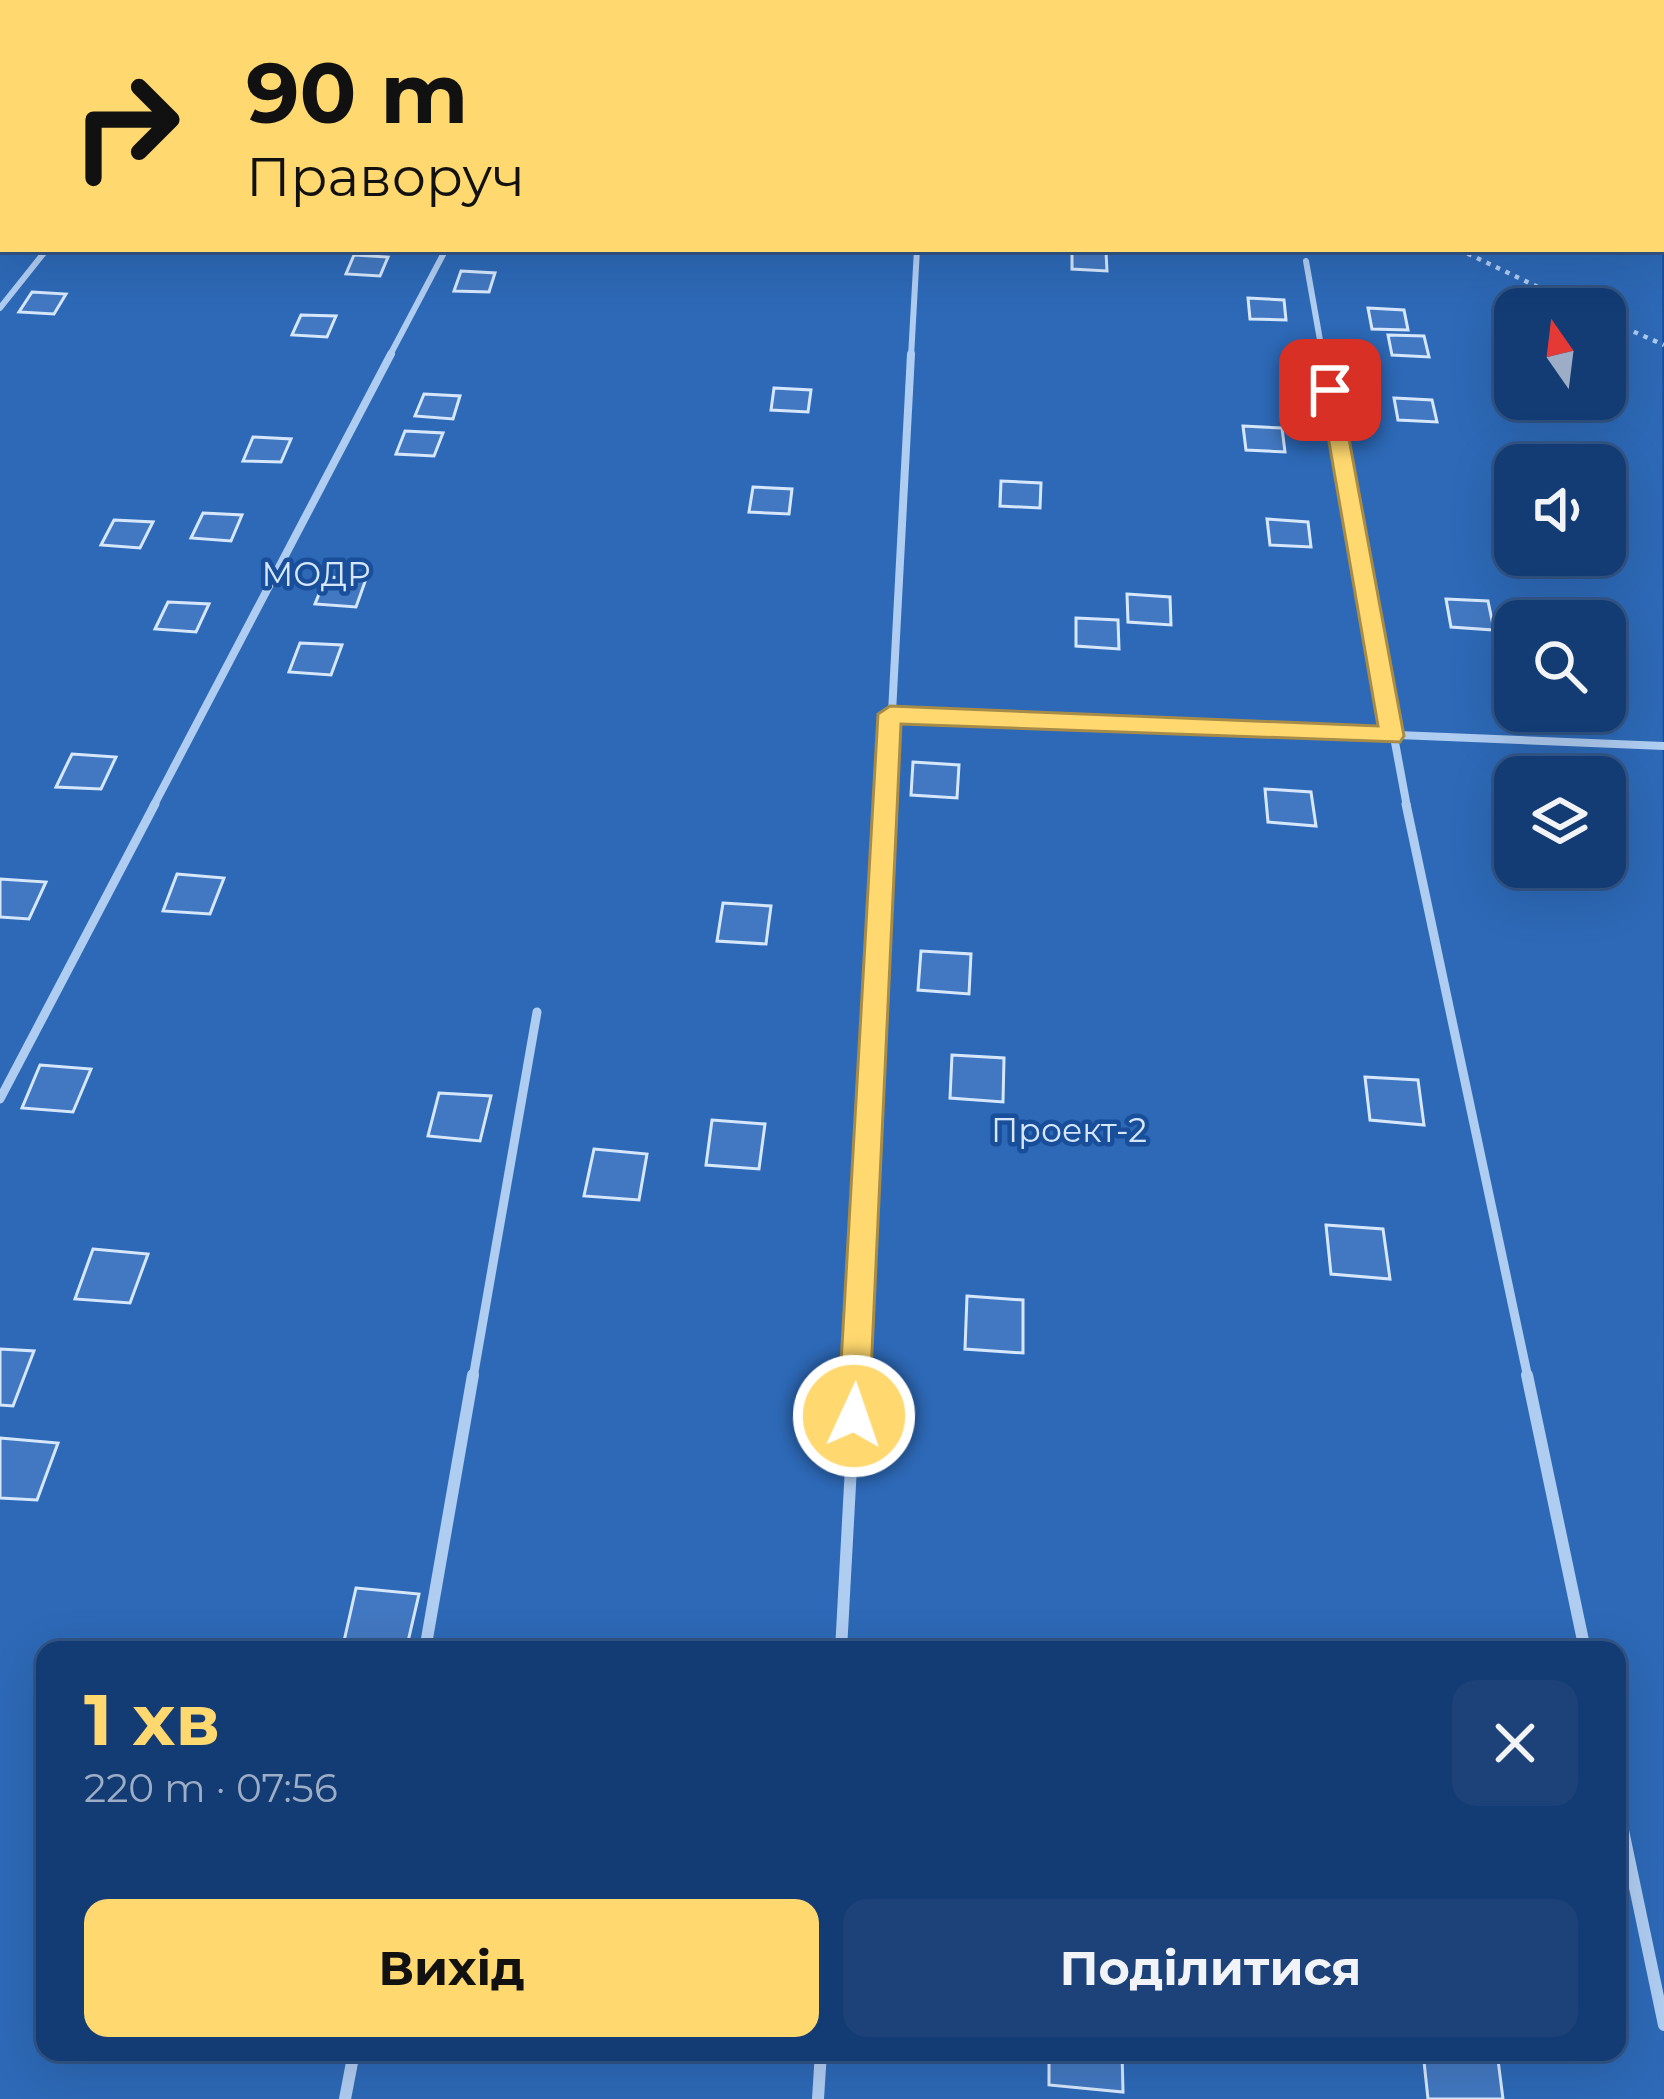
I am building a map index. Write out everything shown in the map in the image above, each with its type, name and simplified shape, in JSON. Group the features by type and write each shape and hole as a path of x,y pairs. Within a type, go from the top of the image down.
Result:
{"lane":[{"path":"0,308 45,252"},
{"path":"0,1100 444,252"},
{"path":"842,1641 917,252"},
{"path":"1306,261 1392,736 1583,1641"},
{"path":"890,714 1664,746"},
{"path":"426,1641 537,1012"},
{"path":"1626,1845 1664,2025"},
{"path":"346,2099 352,2061"},
{"path":"818,2099 820,2061"}],"path":[{"path":"1464,252 1539,288"},
{"path":"1626,328 1664,345"}],"green space":[{"name":"Проект-2","path":"0,252 1662,252 1664,2099 0,2099"}],"building":[{"path":"1072,252 1106,252 1107,271 1072,269"},
{"path":"354,255 388,257 380,276 346,274"},
{"path":"461,271 495,273 489,292 454,291"},
{"path":"32,292 66,294 54,314 19,312"},
{"path":"1248,298 1284,300 1286,320 1250,319"},
{"path":"1368,308 1404,310 1408,330 1372,329"},
{"path":"301,315 336,316 327,337 292,335"},
{"path":"1388,335 1424,336 1429,357 1392,355"},
{"path":"774,388 811,390 808,412 771,410"},
{"path":"424,394 460,396 453,419 415,416"},
{"path":"1394,398 1432,400 1437,422 1398,420"},
{"path":"1243,426 1282,428 1285,452 1246,450"},
{"path":"405,431 443,433 434,456 396,454"},
{"path":"253,437 291,439 281,462 243,461"},
{"path":"1001,481 1041,483 1040,508 1000,506"},
{"path":"753,487 792,489 789,514 749,512"},
{"path":"203,513 242,515 231,541 191,538"},
{"path":"1267,519 1308,522 1311,547 1270,545"},
{"path":"114,520 153,522 140,548 101,545"},
{"path":"326,577 366,579 356,607 315,604"},
{"path":"1127,594 1170,597 1171,625 1128,622"},
{"path":"1446,599 1488,601 1494,630 1451,627"},
{"path":"168,602 209,604 196,632 155,629"},
{"path":"1076,618 1118,620 1119,649 1076,646"},
{"path":"300,643 342,645 331,675 289,672"},
{"path":"72,754 116,757 101,789 56,787"},
{"path":"913,762 959,765 957,798 911,795"},
{"path":"1265,789 1311,792 1316,826 1268,822"},
{"path":"177,874 224,878 210,914 163,911"},
{"path":"0,879 46,882 29,919 0,917"},
{"path":"723,903 771,906 766,944 717,941"},
{"path":"921,951 971,954 969,994 918,990"},
{"path":"952,1055 1004,1058 1003,1102 950,1098"},
{"path":"40,1065 91,1069 73,1112 22,1108"},
{"path":"1365,1077 1418,1080 1424,1125 1370,1120"},
{"path":"439,1093 491,1096 480,1141 428,1136"},
{"path":"712,1120 765,1124 759,1169 706,1165"},
{"path":"594,1149 647,1154 639,1200 584,1196"},
{"path":"1326,1225 1383,1229 1390,1279 1331,1274"},
{"path":"93,1249 148,1254 130,1303 75,1299"},
{"path":"967,1296 1023,1300 1023,1353 965,1349"},
{"path":"0,1349 34,1351 13,1406 0,1405"},
{"path":"0,1438 58,1443 37,1500 0,1498"},
{"path":"356,1588 419,1594 408,1641 344,1641"},
{"path":"1049,2061 1122,2061 1123,2092 1049,2085"},
{"path":"1424,2061 1498,2061 1503,2099 1428,2099"}],"route":[{"path":"854,1416 890,714 1392,736 1330,390"}],"park label":[{"name":"МОДР","path":"316,574"}]}
